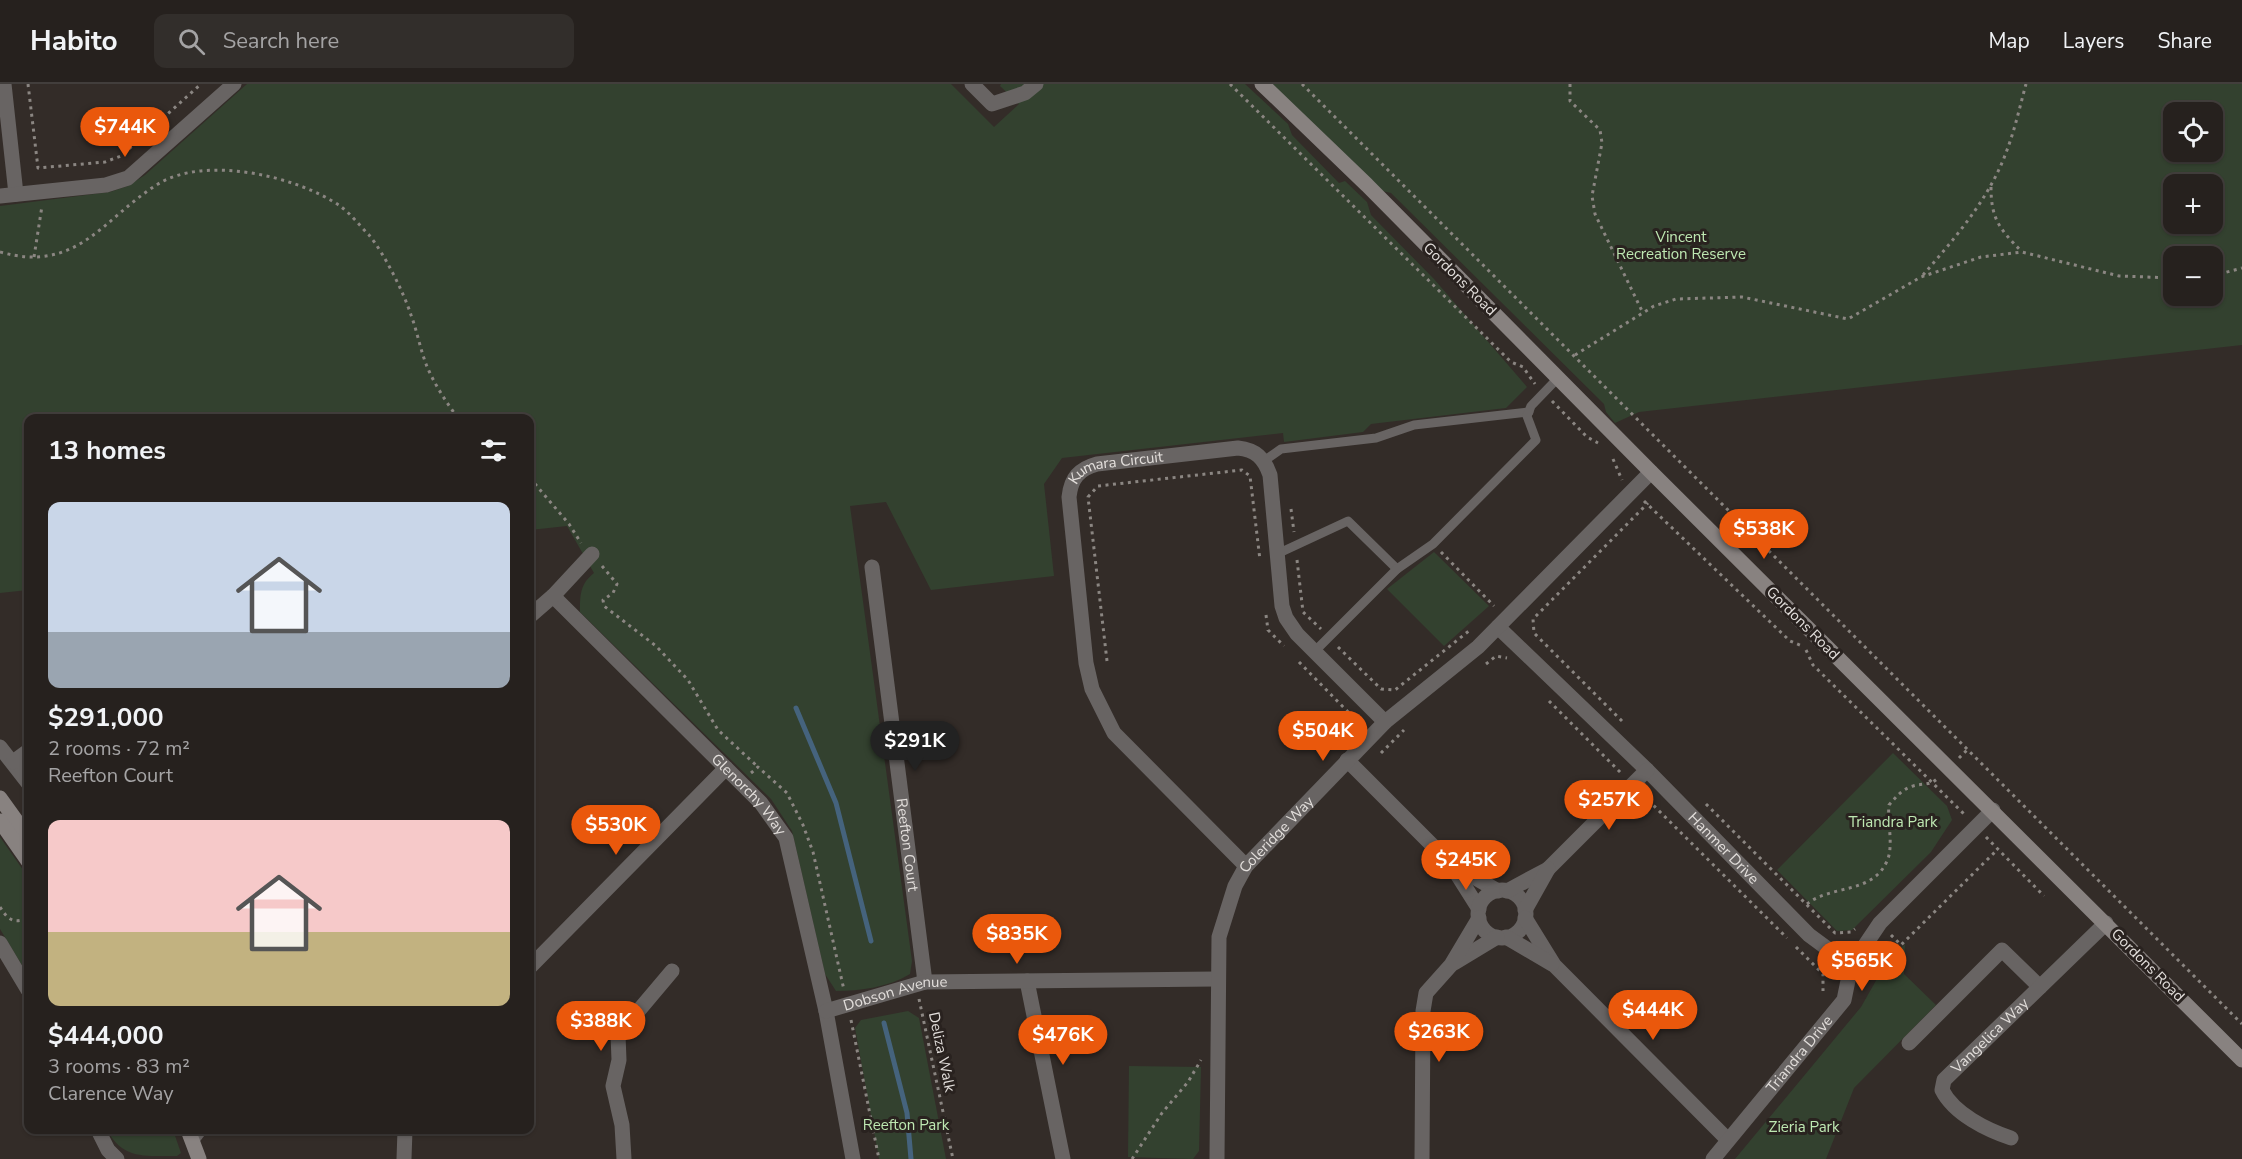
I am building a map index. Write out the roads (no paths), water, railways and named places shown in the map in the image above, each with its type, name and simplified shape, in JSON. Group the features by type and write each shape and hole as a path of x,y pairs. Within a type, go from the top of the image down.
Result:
{"street":[{"path":"4,84 16,194"},
{"path":"0,196 106,185 128,178 234,84"},
{"path":"972,84 992,104 1024,93 1036,84"},
{"name":"Gordons Road","path":"1262,84 2242,1060"},
{"name":"Kumara Circuit","path":"1246,866 1114,733 1099,708 1086,663 1068,497 1070,484 1076,475 1086,467 1097,464 1238,448 1249,449 1264,461"},
{"path":"1264,461 1270,475 1282,606 1286,618 1314,652 1385,722"},
{"name":"Coleridge Way","path":"1217,1159 1216,979 1219,937 1224,914 1246,866 1385,722 1478,647 1651,472"},
{"path":"534,613 553,596 592,554"},
{"name":"Reefton Court","path":"872,567 921,983"},
{"name":"Glenorchy Way","path":"553,596 762,803 786,838 826,1011 853,1159"},
{"name":"Hanmer Drive","path":"1498,627 1647,770 1809,935 1851,966"},
{"path":"0,747 24,777"},
{"path":"14,762 24,754"},
{"path":"1347,760 1450,863 1479,913 1484,930 1554,965"},
{"path":"534,963 726,768"},
{"path":"1451,965 1502,937 1518,931 1548,869 1647,770"},
{"path":"0,798 24,831"},
{"name":"Triandra Drive","path":"1713,1159 1844,1000 1851,966 1880,923 1993,810"},
{"path":"0,821 24,855"},
{"path":"1450,863 1502,891 1519,897 1525,914 1554,965 1728,1140"},
{"path":"1422,1159 1423,1011 1426,993 1451,965 1479,913 1485,896 1502,891 1548,869"},
{"name":"Vangelica Way","path":"2011,1138 1990,1131 1946,1099 1942,1090 1944,1080 2106,923"},
{"path":"0,943 24,983"},
{"path":"1909,1043 2002,950 2040,987"},
{"path":"624,1159 622,1125 613,1086 619,1060 618,1035 672,971"},
{"name":"Dobson Avenue","path":"826,1011 921,983 1216,979"},
{"path":"1027,981 1063,1159"},
{"path":"100,1134 108,1150 117,1159"},
{"path":"404,1159 405,1134"},
{"path":"190,1136 199,1159"}],"lane":[{"path":"1314,652 1397,569 1433,544 1536,440 1527,416 1531,406 1558,378"},
{"path":"1264,461 1281,449 1376,438 1414,425 1529,412"},
{"path":"1277,554 1348,521 1397,569"}],"waterway":[{"path":"796,708 836,803 871,941"},
{"path":"884,1023 907,1113 911,1159"}],"park label":[{"name":"Vincent Recreation Reserve","path":"1681,246"},
{"name":"Triandra Park","path":"1893,822"},
{"name":"Reefton Park","path":"906,1125"},
{"name":"Zieria Park","path":"1804,1127"}]}
